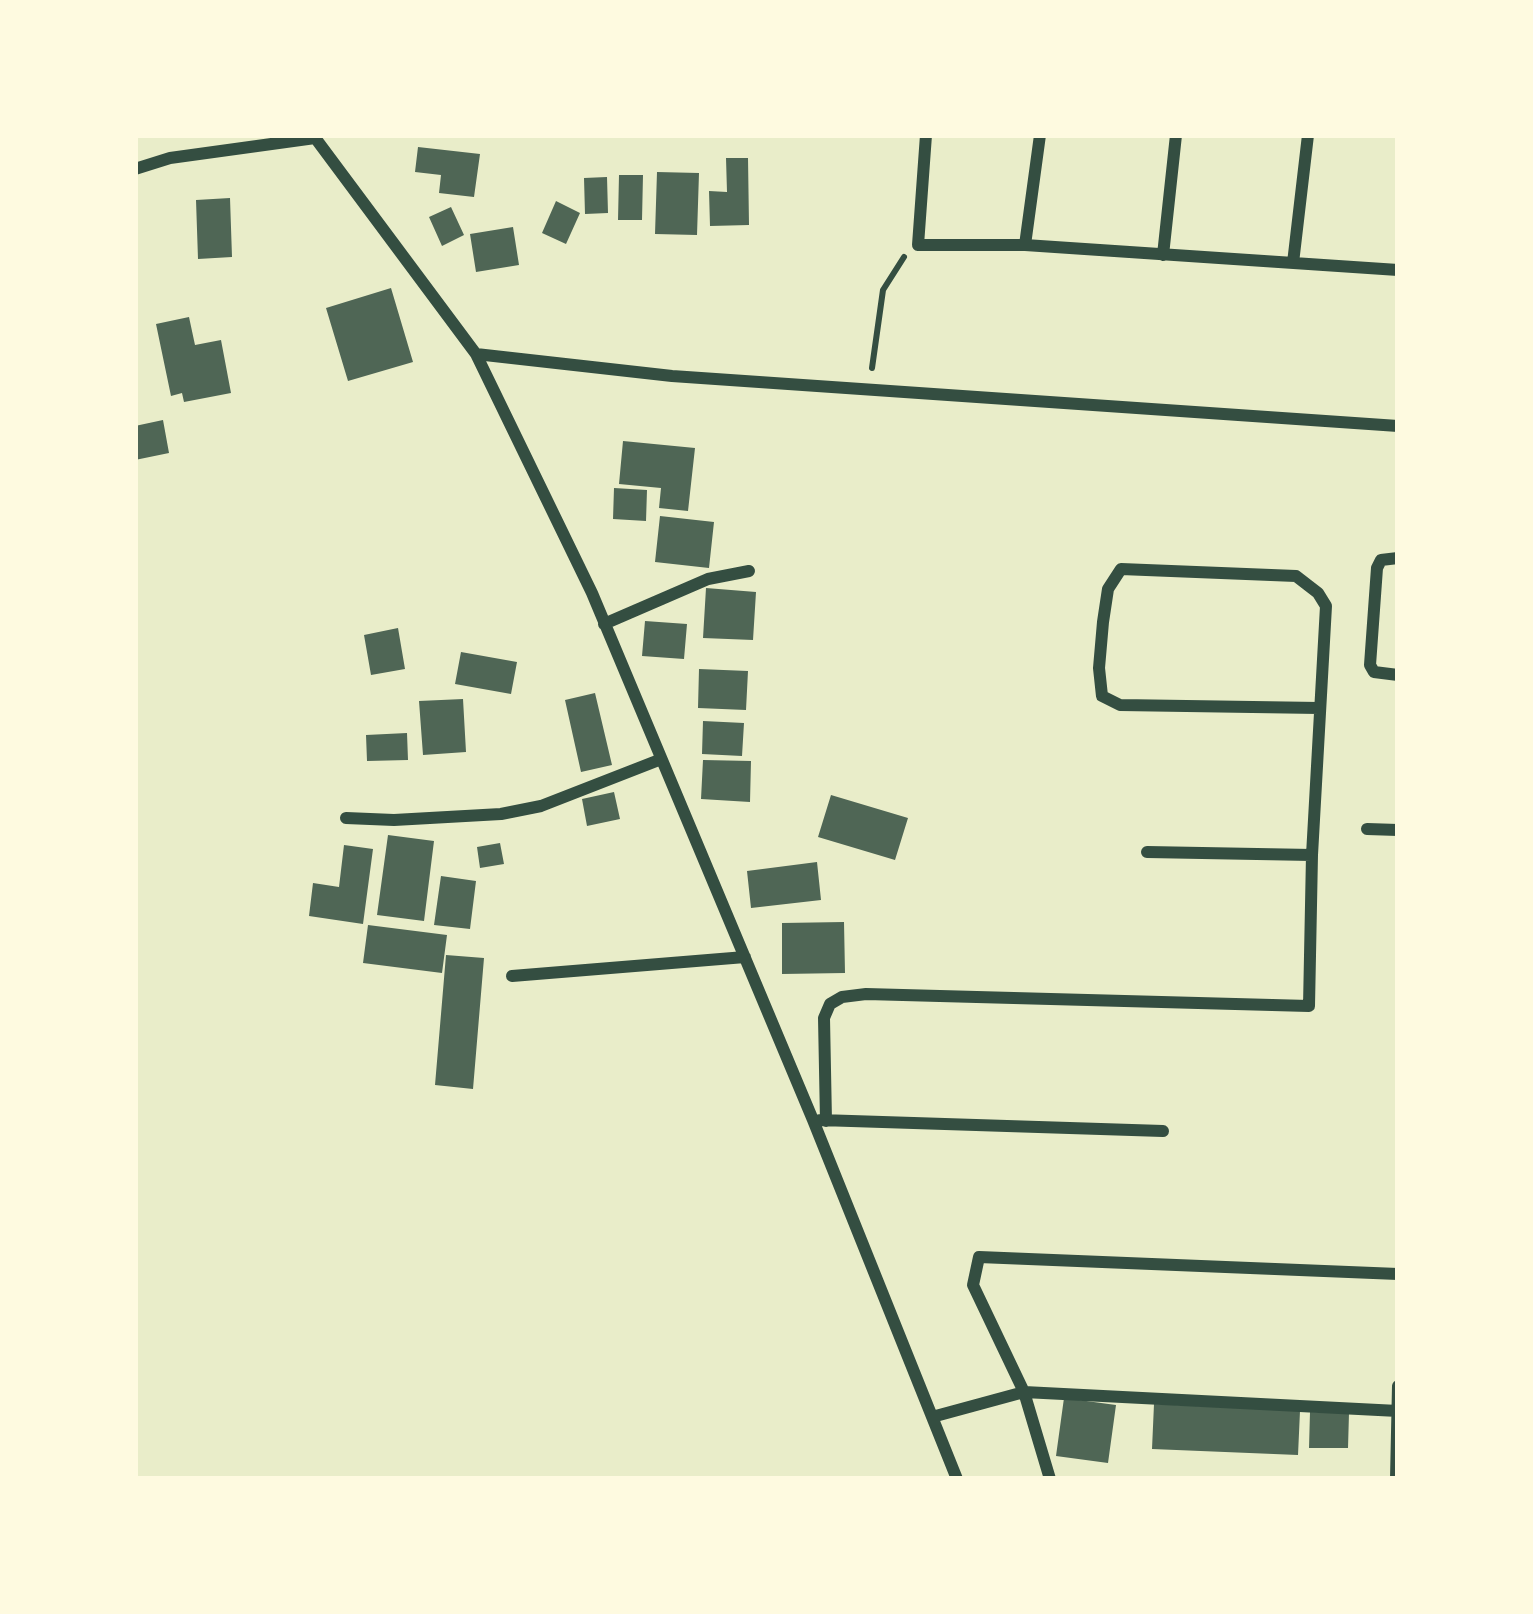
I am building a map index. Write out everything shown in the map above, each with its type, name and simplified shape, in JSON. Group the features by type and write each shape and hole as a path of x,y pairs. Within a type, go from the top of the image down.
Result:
{"street":[{"path":"926,135 918,245 1025,245 1398,270"},
{"path":"1025,245 1040,135"},
{"path":"1163,255 1176,135"},
{"path":"1293,263 1308,135"},
{"path":"135,169 170,158 314,136 476,354 604,624 658,760 819,1120 957,1479"},
{"path":"476,354 672,376 1398,426"},
{"path":"1398,558 1381,560 1378,568 1370,665 1374,672 1398,675"},
{"path":"819,1120 824,1018 830,1004 842,997 1310,1006 1312,855 1326,606 1318,592 1295,577 1121,569 1108,589 1099,668 1102,696 1120,705 1319,707"},
{"path":"604,624 709,579 749,572"},
{"path":"346,818 501,814 541,806 658,760"},
{"path":"1366,829 1398,830"},
{"path":"1147,852 1312,855"},
{"path":"512,976 745,957"},
{"path":"819,1120 1163,1131"},
{"path":"1050,1479 1024,1392 974,1285 979,1257 1398,1274"},
{"path":"1396,1479 1398,1386"},
{"path":"932,1418 1024,1392 1397,1411"}],"path":[{"path":"869,390 883,290 900,259 918,245"}],"building":[{"path":"418,147 480,154 474,197 439,193 441,175 415,172"},
{"path":"726,158 748,158 749,225 710,226 709,191 727,192"},
{"path":"657,172 699,173 697,235 655,234"},
{"path":"619,175 643,175 642,220 618,220"},
{"path":"607,177 608,213 585,214 584,178"},
{"path":"230,198 232,257 198,259 196,200"},
{"path":"556,201 580,213 566,244 542,233"},
{"path":"451,207 464,235 442,246 429,217"},
{"path":"513,227 519,265 476,272 470,234"},
{"path":"391,288 413,362 348,381 326,308"},
{"path":"189,317 195,345 221,340 231,393 184,402 182,393 171,396 156,324"},
{"path":"163,420 169,453 135,460 135,426"},
{"path":"623,441 695,448 688,511 659,508 661,488 619,484"},
{"path":"614,488 647,490 646,521 613,519"},
{"path":"660,516 714,522 709,568 655,562"},
{"path":"706,588 756,592 753,640 703,638"},
{"path":"645,621 687,624 684,659 642,656"},
{"path":"398,628 405,669 371,675 364,635"},
{"path":"461,652 517,662 511,694 455,684"},
{"path":"699,669 748,671 746,710 698,708"},
{"path":"595,693 612,765 581,772 565,700"},
{"path":"463,699 466,752 423,755 419,701"},
{"path":"703,721 744,723 742,756 702,754"},
{"path":"407,733 408,760 367,761 366,735"},
{"path":"703,760 751,761 750,802 701,799"},
{"path":"614,792 620,819 587,826 582,799"},
{"path":"831,795 908,818 895,860 818,837"},
{"path":"388,835 434,841 424,921 377,915"},
{"path":"500,843 504,864 480,868 477,847"},
{"path":"344,845 373,849 363,924 309,916 313,883 339,887"},
{"path":"817,862 821,900 751,908 747,871"},
{"path":"441,876 476,881 470,929 434,925"},
{"path":"844,922 845,973 782,974 782,923"},
{"path":"368,925 447,935 442,973 363,963"},
{"path":"446,955 484,958 473,1089 435,1085"},
{"path":"1064,1398 1116,1405 1108,1463 1056,1456"},
{"path":"1154,1404 1300,1411 1298,1455 1152,1449"},
{"path":"1310,1412 1349,1413 1348,1448 1309,1448"}]}
